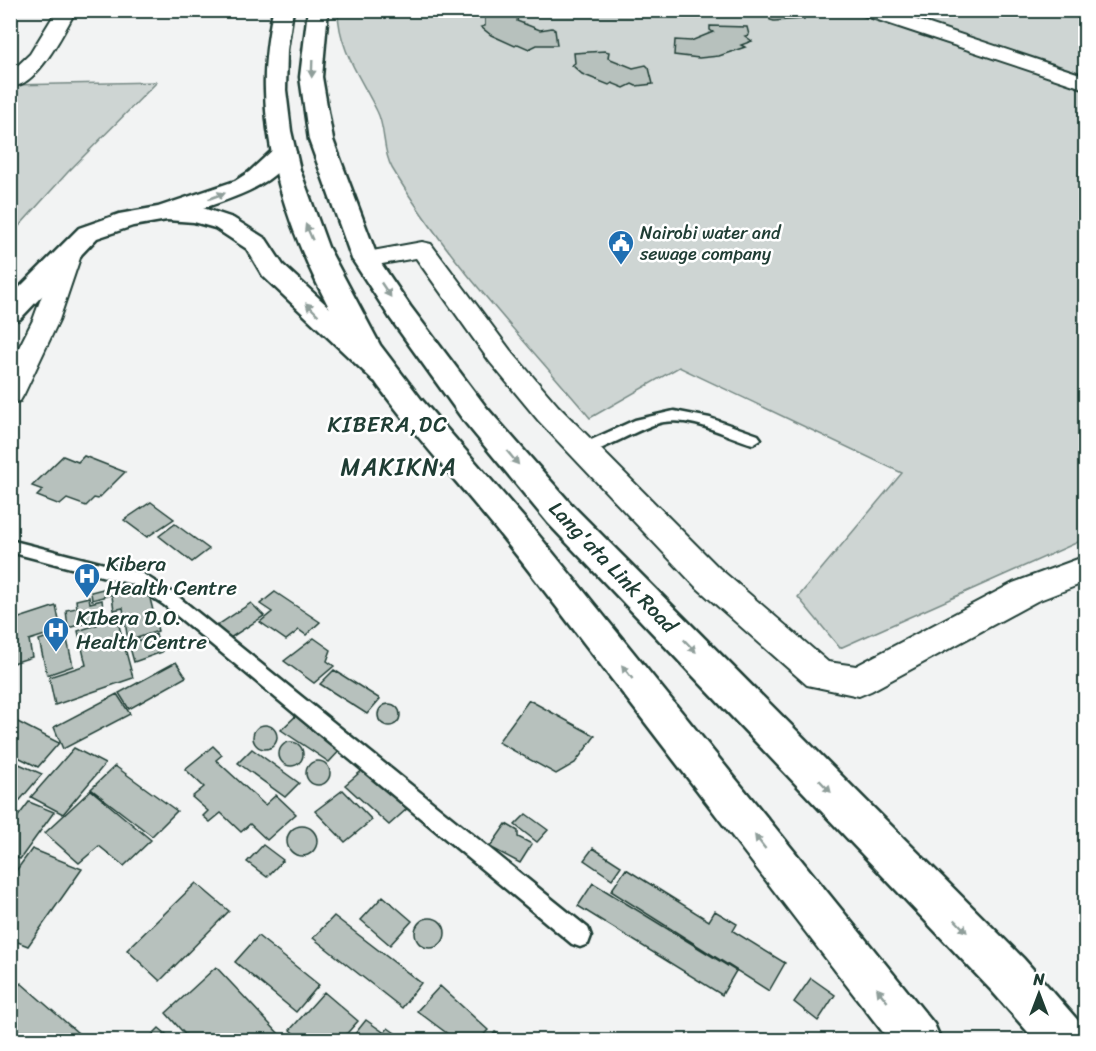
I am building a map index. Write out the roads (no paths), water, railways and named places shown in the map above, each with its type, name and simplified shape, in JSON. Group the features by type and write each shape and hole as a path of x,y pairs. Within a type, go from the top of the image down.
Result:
{"main road":[{"path":"283,10 276,50 275,105 289,176 307,229 351,320 387,376 523,539 918,1041"},
{"name":"Lang'ata Link Road","path":"318,10 311,77 321,140 365,259 475,414 560,514 1007,974 1065,1041"},
{"path":"162,214 244,186 258,177 284,152"},
{"path":"10,313 88,234 128,219 162,214 196,214 215,220 257,244 272,270 387,376"}],"street":[{"path":"14,81 38,58 67,10"},
{"path":"867,10 1086,83"},
{"path":"365,259 423,249 500,356 584,450 708,577 819,675 859,681 1025,592 1086,568"},
{"path":"10,394 46,320 70,252"}],"lane":[{"path":"584,450 653,419 671,416 690,418 753,439"},
{"path":"10,546 91,565 137,579 170,600 579,936"}],"place":[{"name":"Nairobi water and sewage company","path":"621,266"},
{"name":"Kibera Health Centre","path":"87,599"},
{"name":"KIbera D.O. Health Centre","path":"56,653"}],"district":[{"name":"KIBERA,DC","path":"388,424"},
{"name":"MAKIKNA","path":"399,467"}]}
